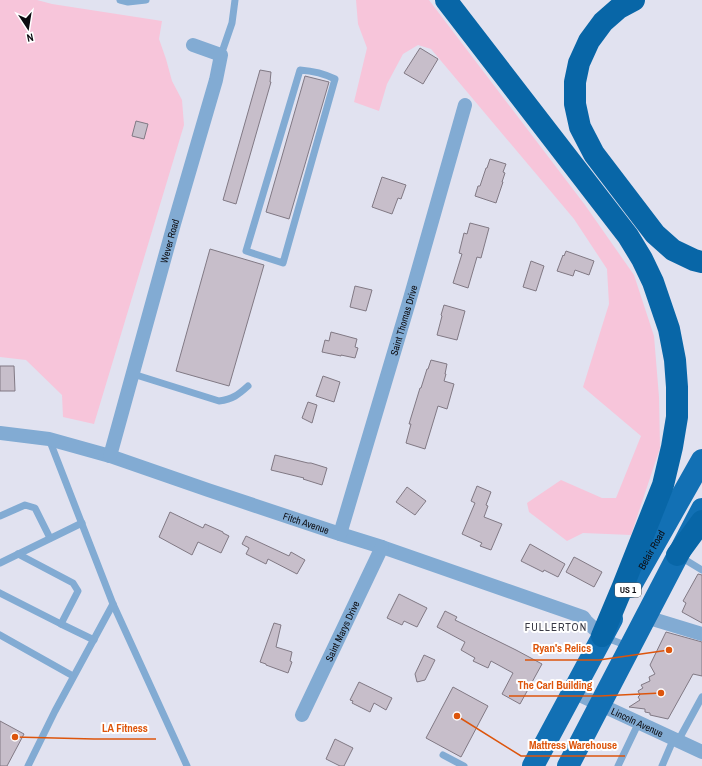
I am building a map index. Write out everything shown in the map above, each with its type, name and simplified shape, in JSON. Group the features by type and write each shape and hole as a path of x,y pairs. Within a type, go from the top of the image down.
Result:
{"highway":[{"path":"446,0 628,236 642,259 653,282 669,329 675,360 677,387 676,417 672,447 663,485 602,636"},
{"path":"634,0 619,8 603,22 589,41 579,63 575,82 575,104 580,127 594,154 655,234 673,250 694,260 702,262"},
{"name":"Belair Road","path":"533,766 602,636 702,460"},
{"name":"US 1","path":"568,766 702,509"},
{"path":"678,555 702,521"}],"street":[{"path":"193,45 221,55"},
{"name":"Wever Road","path":"110,456 174,224 216,80 221,55"},
{"name":"Saint Thomas Drive","path":"340,534 409,302 465,105"},
{"name":"Fitch Avenue","path":"0,433 49,439 110,456 382,547 583,617 602,636"},
{"name":"Saint Marys Drive","path":"302,715 382,547"},
{"path":"646,617 702,634"},
{"name":"Lincoln Avenue","path":"572,692 702,752"}],"lane":[{"path":"120,0 128,2 146,0"},
{"path":"221,55 232,23 235,0"},
{"path":"300,70 310,70 335,79 283,263 246,251 300,70"},
{"path":"133,374 220,400 228,400 238,396 248,386"},
{"path":"49,439 113,604 187,766"},
{"path":"0,516 25,505 35,508 50,538"},
{"path":"0,563 82,523"},
{"path":"18,554 73,583 78,591 61,624"},
{"path":"678,555 702,570"},
{"path":"0,593 94,640"},
{"path":"28,766 55,711 113,604"},
{"path":"0,635 74,676"},
{"path":"602,636 630,647"},
{"path":"662,766 702,696"},
{"path":"618,766 639,722"},
{"path":"443,755 464,766"}],"shaded area":[{"path":"0,0 37,0 52,4 162,21 159,39 172,81 182,100 184,125 94,424 63,417 62,395 26,360 0,357"},
{"path":"356,0 429,0 585,205 634,275 654,336 659,397 660,448 631,535 583,533 567,541 529,512 527,503 561,480 602,498 616,498 641,436 583,387 609,304 607,269 574,219 431,49 418,45 403,54 387,84 379,111 354,102 367,48 358,24"}],"building":[{"path":"420,48 438,59 423,84 404,73"},
{"path":"260,70 271,72 271,82 236,204 223,200"},
{"path":"305,76 329,82 289,219 266,212"},
{"path":"136,121 148,124 144,139 132,136"},
{"path":"490,159 506,164 503,172 505,173 503,182 496,203 475,196"},
{"path":"382,177 406,185 401,199 398,198 392,214 372,207"},
{"path":"470,223 489,228 481,258 477,257 468,288 453,283 462,254 459,253 464,233 467,234"},
{"path":"210,249 264,265 229,386 176,371"},
{"path":"566,251 594,261 589,275 575,270 573,276 557,271"},
{"path":"531,261 544,266 536,291 523,287"},
{"path":"355,286 372,290 366,311 350,307"},
{"path":"444,305 465,311 457,340 437,335"},
{"path":"331,332 357,339 355,347 358,348 355,358 322,352 325,340 329,341"},
{"path":"431,360 447,364 444,381 454,384 447,409 438,406 425,449 406,443 411,424 409,424 420,388"},
{"path":"0,366 14,366 15,391 0,391"},
{"path":"323,376 340,382 334,402 316,396"},
{"path":"308,402 317,405 312,423 302,418"},
{"path":"275,455 327,468 322,485 303,479 304,478 271,470"},
{"path":"477,486 491,492 486,505 488,506 484,517 502,524 491,550 480,546 482,543 462,534 475,503 471,501"},
{"path":"407,487 426,501 415,515 396,502"},
{"path":"170,512 203,528 205,524 229,536 221,553 198,542 192,555 159,537"},
{"path":"246,536 289,556 291,552 305,560 297,574 268,559 266,564 246,554 249,548 242,544"},
{"path":"530,544 565,564 558,577 544,570 543,572 521,561"},
{"path":"574,557 602,572 594,587 566,572"},
{"path":"698,574 702,575 702,623 682,612 686,603 683,601"},
{"path":"399,594 427,608 417,627 404,621 402,625 387,618"},
{"path":"445,611 457,617 455,620 542,664 520,704 502,694 513,673 491,661 488,668 473,661 475,658 461,650 465,642 437,627"},
{"path":"274,623 281,625 276,647 292,652 290,661 292,662 288,673 260,662"},
{"path":"666,632 702,642 702,676 693,674 668,719 650,715 650,713 645,712 645,709 629,707 640,700 638,697 640,695 638,691 643,688 641,685 650,681 649,677 655,674 650,665"},
{"path":"424,655 435,660 425,680 417,682 415,674"},
{"path":"359,682 392,698 386,710 374,703 370,712 352,703 353,701 350,700"},
{"path":"453,687 488,706 461,757 426,738"},
{"path":"0,721 24,734 7,766 0,766"},
{"path":"335,739 353,748 344,766 340,766 326,759"}],"place":[{"name":"Ryan's Relics","path":"669,650"},
{"name":"The Carl Building","path":"661,693"},
{"name":"Mattress Warehouse","path":"457,716"},
{"name":"LA Fitness","path":"15,737"}],"district":[{"name":"FULLERTON","path":"556,627"}]}
